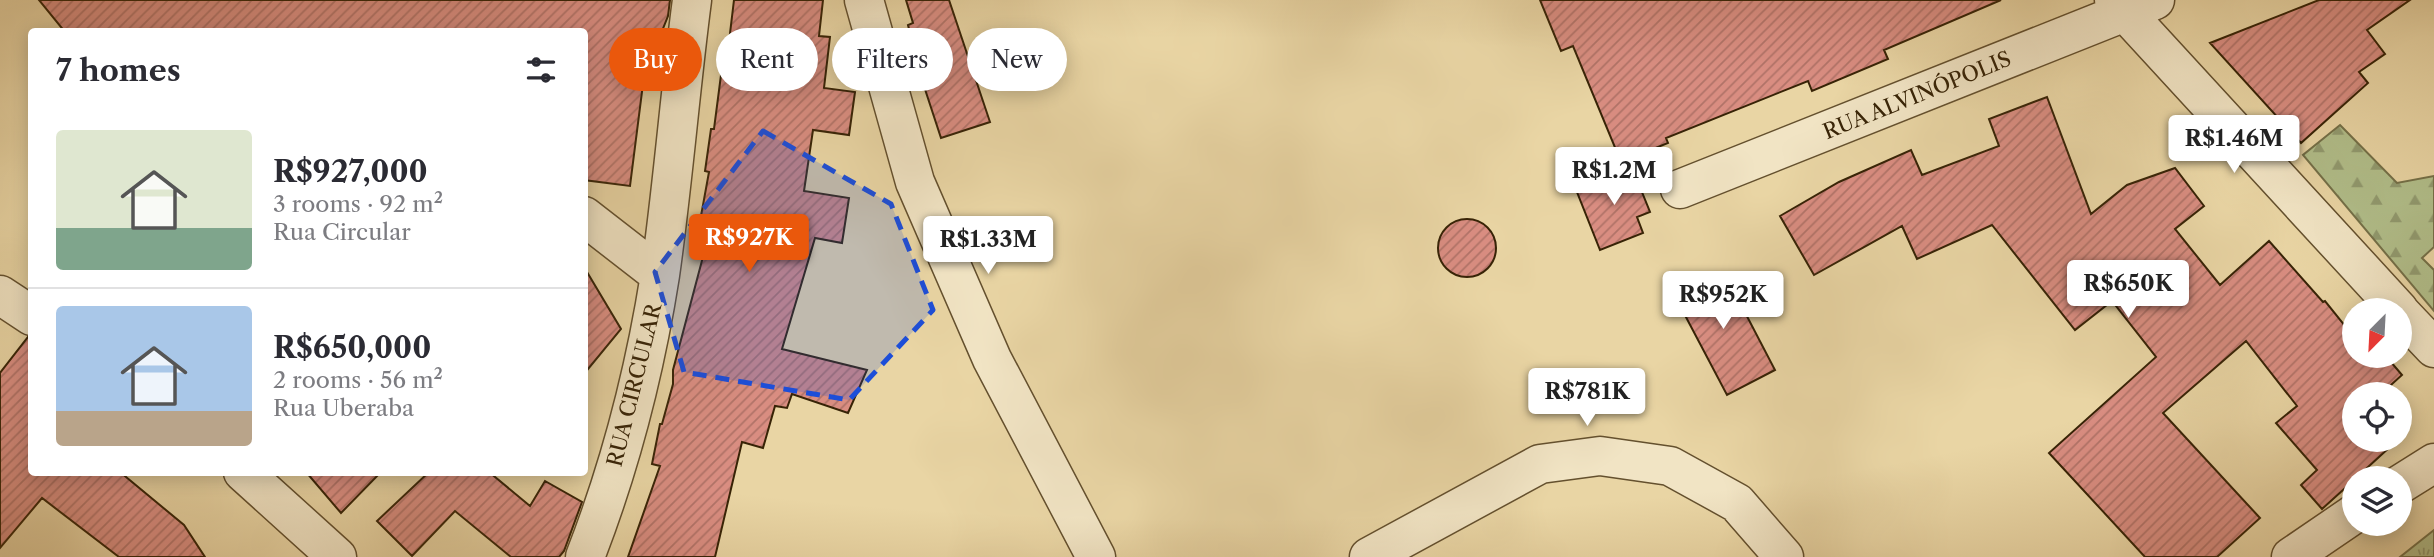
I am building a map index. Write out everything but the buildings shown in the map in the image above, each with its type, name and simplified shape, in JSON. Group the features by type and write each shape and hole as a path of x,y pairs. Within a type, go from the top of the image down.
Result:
{"street":[{"name":"RUA CIRCULAR","path":"585,557 598,523 638,386 660,275 692,0"},
{"path":"864,0 915,182 992,359 1096,557"},
{"path":"2131,4 2388,298"},
{"name":"RUA ALVINÓPOLIS","path":"1680,189 2131,4"},
{"path":"588,219 660,275"},
{"path":"0,295 28,313"},
{"path":"2412,324 2434,348"},
{"path":"1369,557 1540,464 1600,456 1670,466 1681,472 1737,503 1784,557"},
{"path":"2412,477 2434,463"},
{"path":"247,476 337,557"},
{"path":"2291,557 2342,522"}],"highlighted area":[{"path":"763,131 891,204 933,310 849,400 684,372 655,272"}],"green space":[{"path":"2340,125 2397,183 2434,176 2434,247 2422,258 2434,270 2434,311 2303,155"},
{"path":"2434,530 2434,557 2400,557"}]}
